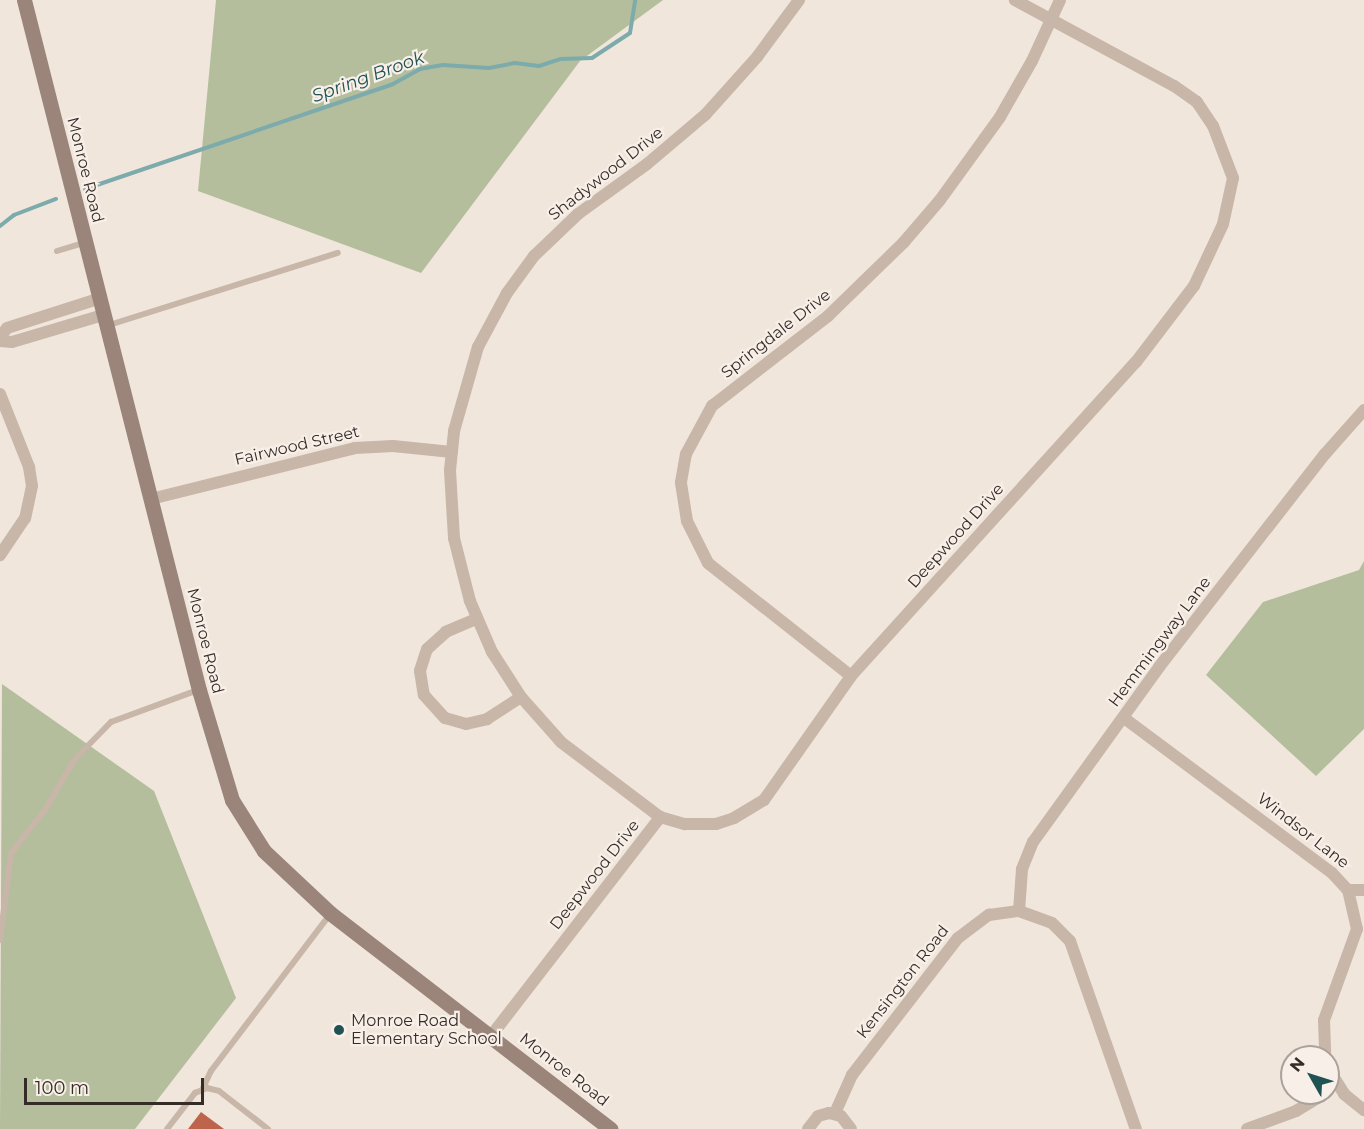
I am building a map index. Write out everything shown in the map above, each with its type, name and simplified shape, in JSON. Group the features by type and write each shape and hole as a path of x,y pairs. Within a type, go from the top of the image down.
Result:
{"street":[{"name":"Monroe Road","path":"24,0 218,766 246,825 271,859 330,913 609,1129"},
{"name":"Shadywood Drive","path":"660,818 572,752 521,697 476,619 454,538 452,452 459,407 478,347 519,276 578,214 654,159 705,115 757,57 799,0"},
{"path":"1015,0 1051,22"},
{"name":"Springdale Drive","path":"851,676 708,563 687,521 681,482 686,454 712,406 828,316 933,209 1000,117 1051,22 1060,0"},
{"name":"Deepwood Drive","path":"491,1036 660,818 685,824 716,824 734,818 764,800 851,676 1136,362 1194,286 1223,224 1233,178 1213,126 1197,102 1174,86 1051,22"},
{"path":"98,299 7,328 0,339 12,342 104,321"},
{"path":"0,394 29,467 32,486 25,518 0,555"},
{"name":"Hemmingway Lane","path":"1018,911 1022,868 1033,842 1311,471 1364,410"},
{"name":"Fairwood Street","path":"151,499 355,448 393,446 452,452"},
{"path":"476,619 446,632 427,649 420,671 429,704 445,718 466,724 487,719 521,697"},
{"name":"Windsor Lane","path":"1124,718 1332,873 1348,890 1356,915 1359,940 1324,1020 1325,1045"},
{"path":"1348,890 1364,890"},
{"name":"Kensington Road","path":"835,1113 852,1075 958,938 989,915 1018,911 1052,923 1073,947 1136,1129"},
{"path":"1340,1096 1364,1110"},
{"path":"1247,1129 1296,1111 1306,1105"},
{"path":"808,1129 818,1116 835,1113 851,1129"}],"lane":[{"path":"57,251 85,243"},
{"path":"104,321 338,253"},
{"path":"0,940 11,853 45,810 74,760 111,722 199,690"},
{"path":"167,1129 203,1088 211,1071 330,913"},
{"path":"203,1088 219,1091 268,1129"}],"green space":[{"path":"216,0 663,0 580,61 421,273 198,191"},
{"path":"1364,561 1364,729 1316,776 1206,675 1263,602 1359,570"},
{"path":"2,684 154,791 236,998 135,1129 0,1129"}],"building":[{"path":"201,1112 224,1129 188,1129"}],"waterway":[{"name":"Spring Brook","path":"85,189 393,84 420,69 443,65 489,68 515,63 539,66 561,59 592,58 630,33 635,0"},
{"name":"Spring Brook","path":"0,226 14,215 56,199"}],"place":[{"name":"Monroe Road Elementary School","path":"339,1030"}]}
